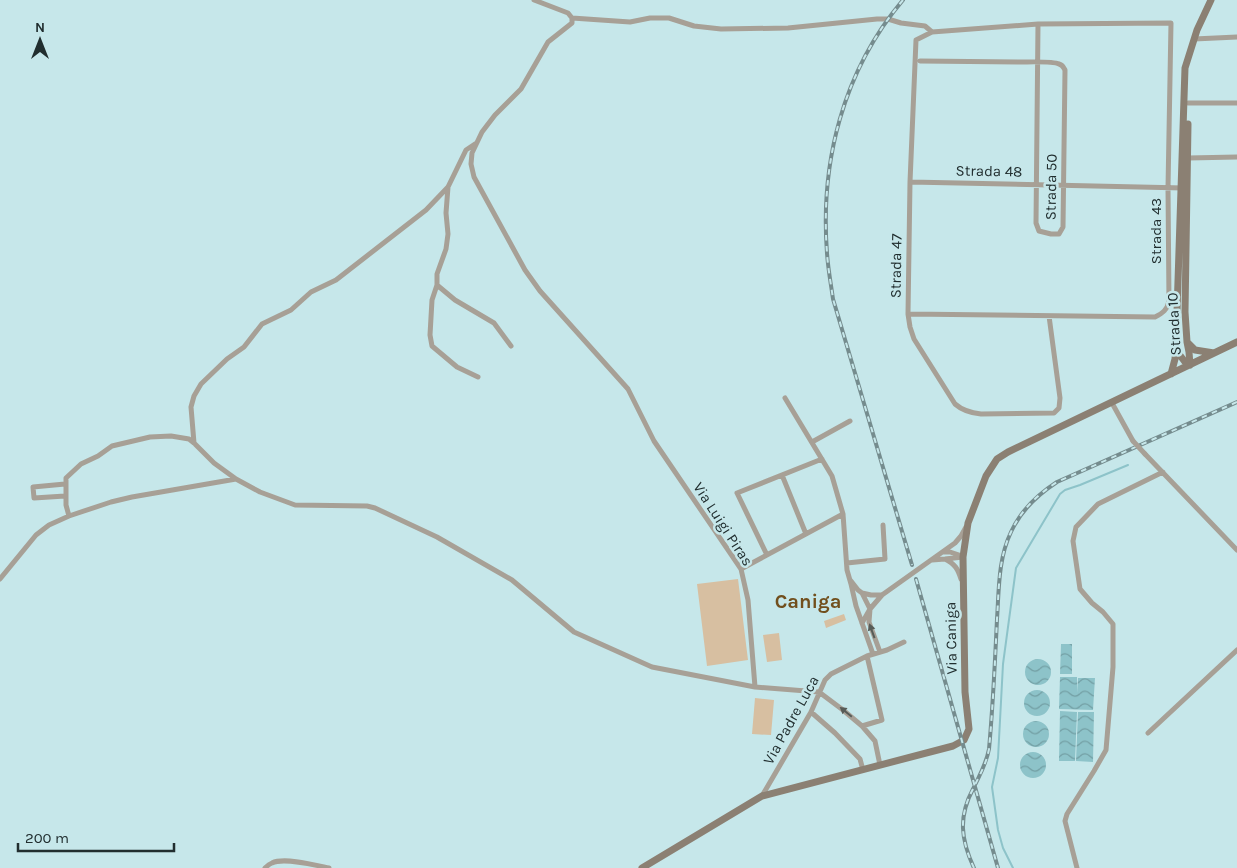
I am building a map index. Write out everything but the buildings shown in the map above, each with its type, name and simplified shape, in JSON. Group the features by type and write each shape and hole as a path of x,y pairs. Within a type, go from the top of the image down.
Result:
{"street":[{"path":"194,443 191,407 194,396 201,384 227,359 244,347 262,324 291,310 311,292 336,280 426,210 448,186 466,150 475,144 495,115 521,89 548,42 572,23 572,18 568,13 534,0"},
{"name":"Strada 10","path":"1190,365 1186,342 1185,312 1184,188 1186,68 1197,30 1211,0"},
{"path":"572,18 630,22 650,18 669,18 694,26 721,29 788,28 877,19 925,26 932,32 1038,24"},
{"name":"Strada 43","path":"908,314 1155,318 1163,313 1167,307 1169,301 1168,188 1171,23 1038,24"},
{"name":"Strada 50","path":"920,62 1038,62 1062,65 1065,70 1064,186 1063,227 1059,234 1038,231 1036,224 1036,185 1038,62 1038,24"},
{"name":"Strada 47","path":"932,32 916,40 910,182 908,314 914,339 955,404 961,409 970,413 981,414 1054,413 1059,408 1060,398 1049,316"},
{"path":"1194,39 1237,37"},
{"name":"Strada 10","path":"1190,53 1188,158 1184,188 1176,350 1185,362 1190,365"},
{"path":"1188,103 1237,103"},
{"name":"Via Luigi Piras","path":"475,144 471,164 474,177 525,270 540,290 628,389 654,441 741,569 748,600 755,687"},
{"path":"1188,158 1237,156"},
{"name":"Strada 48","path":"910,182 1184,188"},
{"path":"448,186 446,213 448,234 446,249 437,274 437,285 432,300 430,335 432,346 457,367 478,377"},
{"path":"437,285 455,300 494,322 511,346"},
{"path":"1186,342 1195,350 1215,353"},
{"name":"Via Caniga","path":"642,868 762,796 880,766 954,746 962,742 969,729 965,692 963,557 968,523 986,476 997,459 1237,342"},
{"path":"1170,374 1176,350"},
{"path":"785,398 832,476 843,514 849,579 870,655 882,720 862,726"},
{"path":"1112,403 1133,441 1237,550"},
{"path":"812,442 850,421"},
{"path":"69,516 65,496 66,478 81,464 98,456 112,446 150,437 171,436 189,439 214,463 236,479 260,492 295,505 367,506 375,508 437,538 512,580 574,632 652,667 755,687 819,692 862,726 875,741 880,766"},
{"path":"767,555 738,492 822,459"},
{"path":"1077,868 1065,821 1106,750 1113,667 1114,624 1080,589 1074,541 1076,527 1098,504 1163,472"},
{"path":"782,475 806,534"},
{"path":"0,579 36,535 49,525 69,516 111,502 236,479"},
{"path":"65,484 33,487 34,498 65,496"},
{"path":"741,569 843,514"},
{"path":"862,624 870,608 882,595 955,543 968,523"},
{"path":"847,563 885,559 883,525"},
{"path":"943,552 950,552 963,557"},
{"path":"932,560 963,557"},
{"path":"945,560 952,563 958,569 964,586"},
{"path":"849,579 862,593 870,608 869,622 880,652"},
{"path":"862,593 882,595"},
{"path":"855,602 866,609 870,608"},
{"name":"Via Padre Luca","path":"762,796 811,712 825,680 831,674 870,655 904,642"},
{"path":"1148,733 1237,650"},
{"path":"811,712 860,759 864,770"},
{"path":"265,868 272,863 280,861 329,868"}],"shaded area":[{"path":"738,579 748,660 707,666 697,584"},
{"path":"844,614 846,620 826,628 824,621"},
{"path":"779,633 782,660 767,662 763,635"},
{"path":"755,698 774,700 771,735 752,734"}],"water":[{"path":"1061,644 1072,644 1072,674 1060,674"},
{"path":"1038,659 1047,663 1051,672 1047,681 1038,685 1029,681 1025,672 1029,663"},
{"path":"1060,677 1077,677 1077,693 1078,678 1095,678 1093,710 1059,709"},
{"path":"1037,690 1046,694 1050,703 1046,712 1037,716 1028,712 1024,703 1028,694"},
{"path":"1060,711 1077,712 1075,761 1059,761"},
{"path":"1078,712 1094,712 1093,762 1076,761"},
{"path":"1036,721 1045,725 1049,734 1045,743 1036,747 1027,743 1023,734 1027,725"},
{"path":"1033,752 1042,756 1046,765 1042,774 1033,778 1024,774 1020,765 1024,756"}],"waterway":[{"path":"1013,868 1003,848 998,830 992,787 998,758 1003,664 1016,568 1060,494 1065,490 1128,465"}],"railway":[{"path":"903,0 882,28 865,57 851,87 840,119 832,152 827,185 826,219 827,259 833,299 912,565"},
{"path":"974,868 966,848 963,819 968,799 984,765 989,749 1000,575 1007,542 1015,524 1030,504 1057,482 1237,402"},
{"path":"916,579 998,868"}],"district":[{"name":"Caniga","path":"808,601"}]}
